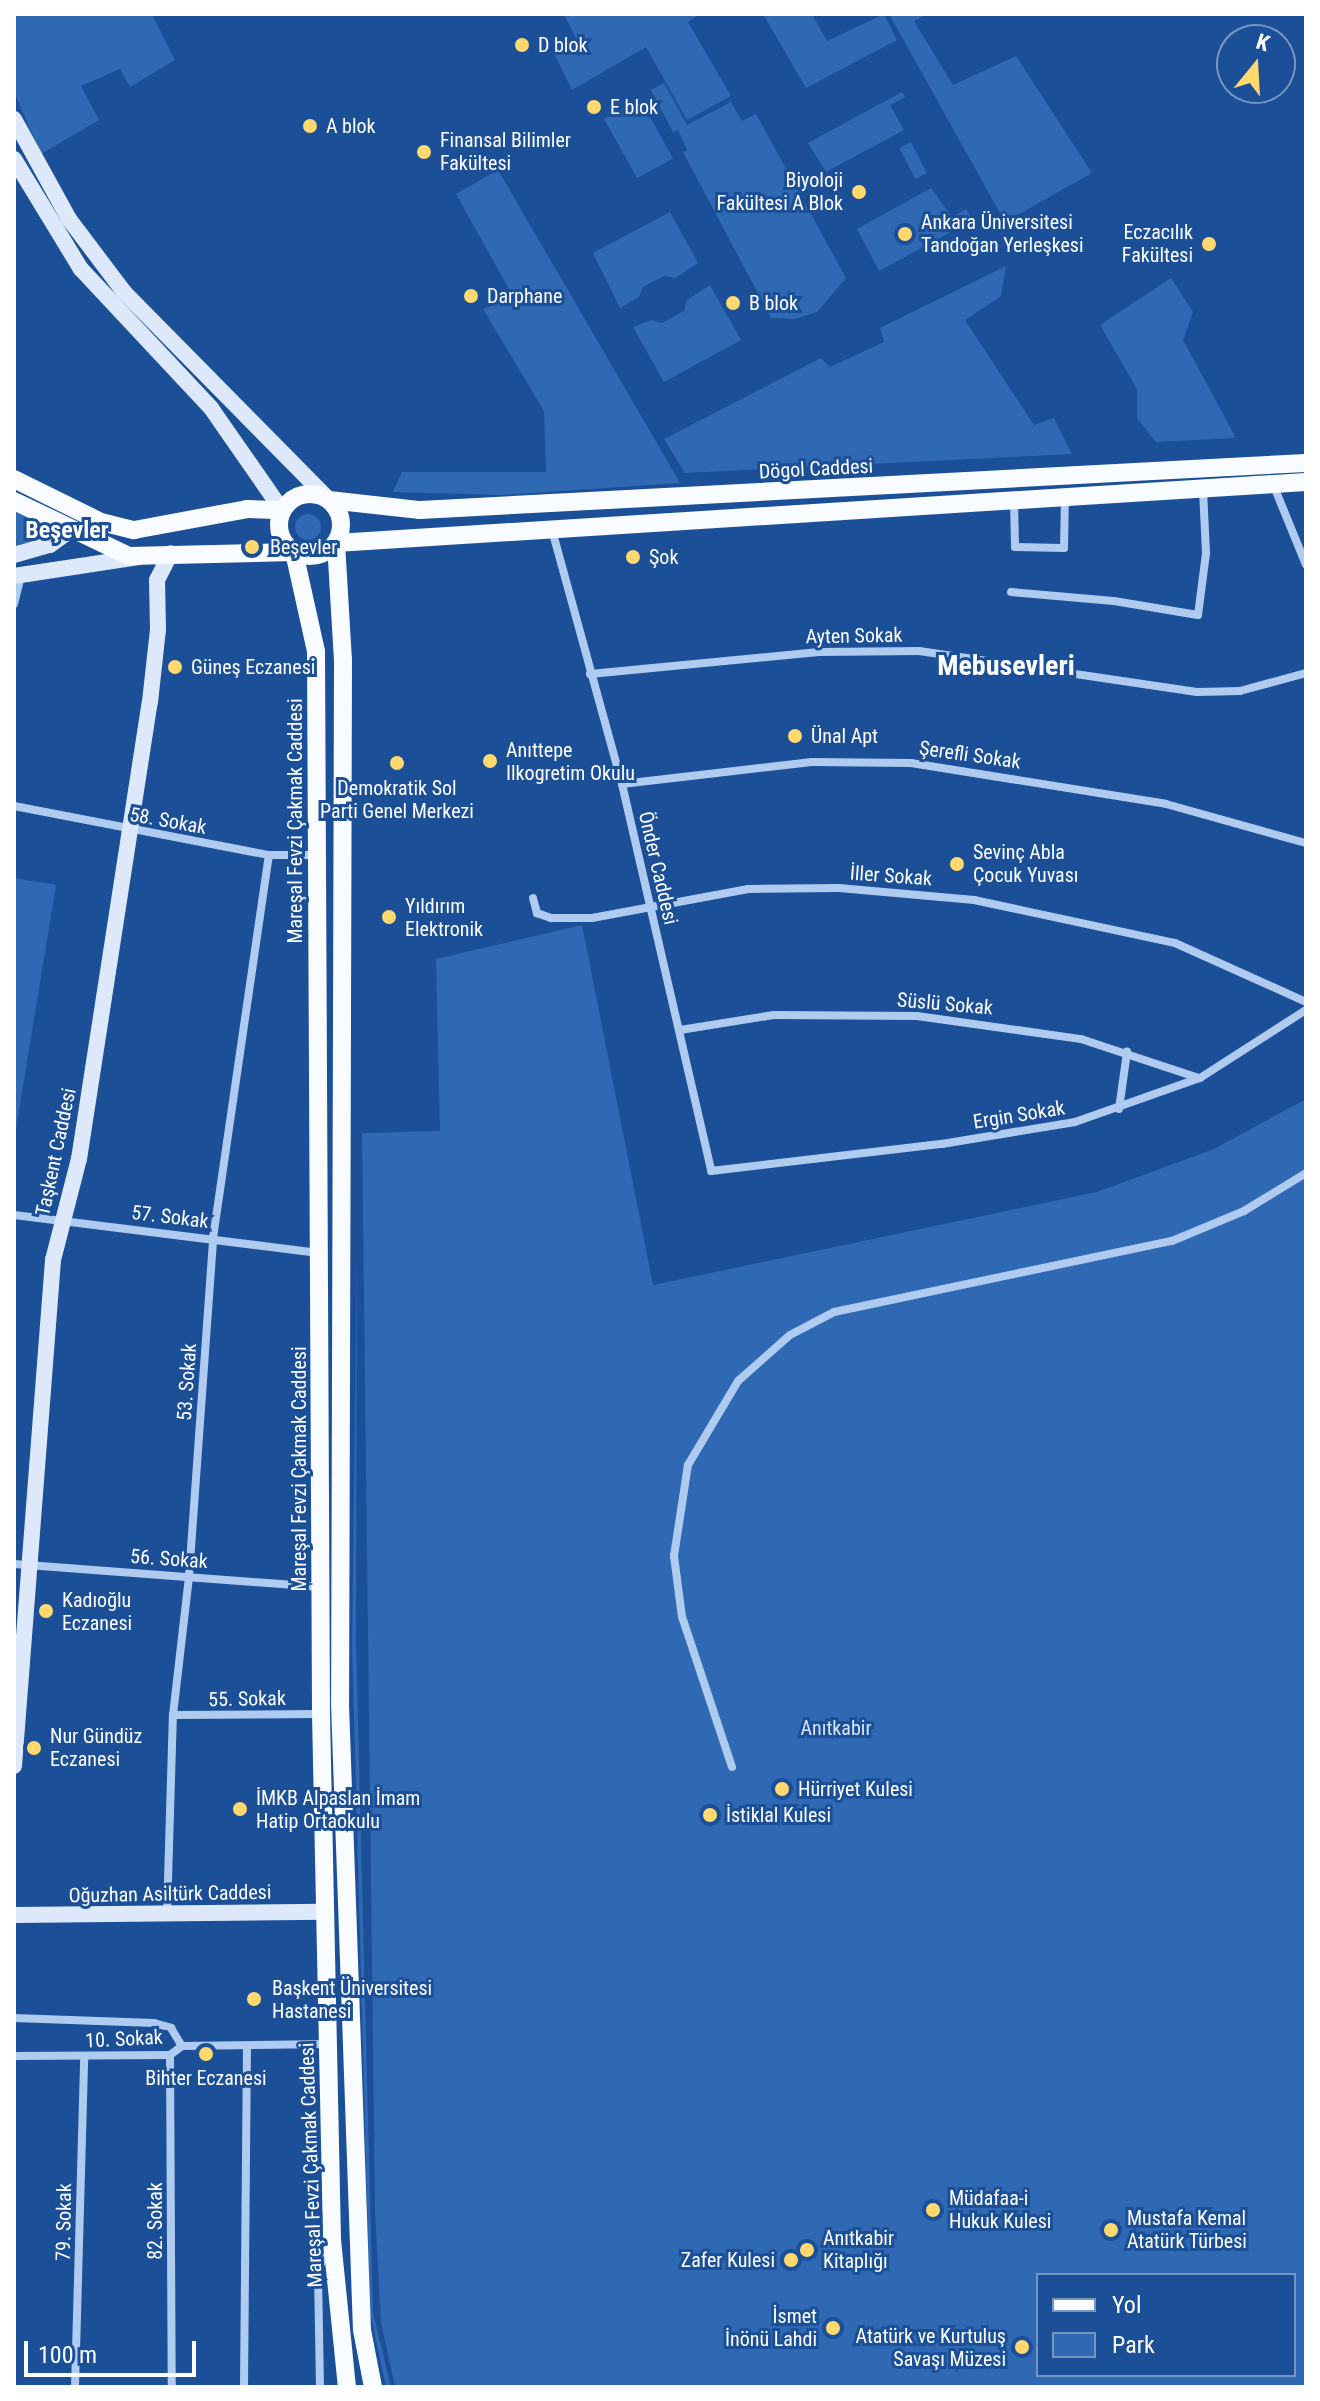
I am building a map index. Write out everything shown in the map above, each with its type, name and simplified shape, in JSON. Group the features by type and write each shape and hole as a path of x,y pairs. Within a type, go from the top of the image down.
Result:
{"main road":[{"name":"Dögol Caddesi","path":"329,500 420,510 1306,463"},
{"path":"14,479 101,522 146,531 247,509 282,510 303,495 329,500 340,518 336,543 314,556 294,552 171,553 141,557 71,530 14,501"},
{"name":"Dögol Caddesi","path":"336,543 1306,482"},
{"path":"282,510 279,529 294,552"},
{"path":"71,530 80,512"},
{"name":"Mareşal Fevzi Çakmak Caddesi","path":"336,543 339,583 340,1704 362,2330 373,2387"},
{"name":"Mareşal Fevzi Çakmak Caddesi","path":"294,552 316,651 322,1253 321,1714 332,2240 347,2387"}],"street":[{"path":"14,119 69,219 124,292 329,500"},
{"path":"14,159 81,269 211,408 282,510"},
{"path":"1273,484 1306,565"},
{"path":"1011,592 1114,601 1198,615 1206,553 1203,488"},
{"path":"1014,498 1015,547 1064,548 1065,495"},
{"name":"Önder Caddesi","path":"552,529 622,784 711,1171"},
{"path":"14,555 50,545 71,530"},
{"name":"Taşkent Caddesi","path":"14,1766 53,1260 79,1159 130,831 158,630 157,580 171,553"},
{"path":"14,604 17,576 141,557"},
{"name":"Ayten Sokak","path":"590,674 819,652 919,651 1197,692 1240,691 1306,673"},
{"name":"Şerefli Sokak","path":"622,784 812,762 911,763 1166,804 1306,843"},
{"name":"58. Sokak","path":"14,806 130,831 269,855 317,855"},
{"name":"53. Sokak","path":"167,1915 173,1715 189,1576 213,1238 269,855"},
{"name":"İller Sokak","path":"533,898 537,913 551,918 592,918 649,903 763,889 839,888 974,900 1175,943 1306,1002"},
{"name":"Ergin Sokak","path":"711,1171 942,1144 1075,1122 1200,1078 1306,1010"},
{"name":"Süslü Sokak","path":"680,1030 774,1015 887,1015 1019,1028 1127,1052 1200,1078"},
{"path":"1119,1109 1127,1052"},
{"path":"732,1767 682,1617 674,1532 694,1449 738,1381 790,1335 834,1312 1163,1244 1233,1217 1306,1173"},
{"name":"57. Sokak","path":"14,1215 322,1253"},
{"name":"56. Sokak","path":"14,1564 321,1587"},
{"name":"55. Sokak","path":"173,1715 321,1714"},
{"name":"Oğuzhan Asiltürk Caddesi","path":"14,1915 326,1912"},
{"path":"14,2018 154,2023 171,2028 182,2046"},
{"name":"10. Sokak","path":"14,2056 170,2055 182,2046 329,2044"},
{"path":"244,2387 247,2047"},
{"name":"82. Sokak","path":"170,2055 172,2387"},
{"name":"79. Sokak","path":"75,2387 84,2057"},
{"path":"320,2387 318,2270 332,2240"}],"green space":[{"path":"14,14 152,14 175,60 130,87 120,69 81,86 99,120 41,154 14,92"},
{"path":"564,14 700,14 688,22 731,96 687,120 646,47 572,90 553,51 576,38"},
{"path":"763,14 812,14 827,41 884,14 897,40 806,88"},
{"path":"889,14 927,14 914,21 953,85 1016,56 1092,173 1005,222"},
{"path":"664,83 687,125 731,102 742,121 756,114 846,278 817,312 795,319 771,318 683,152 687,150 678,130 673,132 651,90"},
{"path":"902,92 905,97 890,105 904,130 826,172 808,143"},
{"path":"640,99 673,158 637,178 604,119"},
{"path":"911,142 927,173 915,179 899,148"},
{"path":"498,170 680,483 502,495 393,492 402,472 546,472 544,411 483,309 514,298 456,194"},
{"path":"931,188 952,217 966,209 973,220 879,271 857,229"},
{"path":"670,212 698,263 675,278 664,276 643,287 639,297 620,308 593,253"},
{"path":"1006,266 1001,296 965,320 1034,425 1054,418 1072,454 685,473 664,439 821,358 830,367 884,342 880,328"},
{"path":"1171,278 1193,312 1183,340 1236,438 1156,442 1137,418 1137,389 1100,325"},
{"path":"710,285 741,340 664,382 633,327 651,320 662,323 684,311 687,300"},
{"path":"14,506 38,519 44,530 40,541 14,549"},
{"path":"308,514 317,518 321,527 317,536 308,540 299,536 295,527 299,518"},
{"path":"14,878 56,885 14,1141"},
{"name":"Anıtkabir","path":"582,925 653,1285 1097,1192 1214,1149 1306,1099 1306,2387 395,2387 381,2322 375,2211 362,1133 440,1131 436,959"},
{"path":"357,1252 356,1642 373,2312 391,2387 386,2387 370,2312 352,1642"}],"place":[{"name":"D blok","path":"522,45"},
{"name":"E blok","path":"594,107"},
{"name":"A blok","path":"310,126"},
{"name":"Finansal Bilimler Fakültesi","path":"424,152"},
{"name":"Biyoloji Fakültesi A Blok","path":"859,192"},
{"name":"Ankara Üniversitesi Tandoğan Yerleşkesi","path":"905,234"},
{"name":"Eczacılık Fakültesi","path":"1209,244"},
{"name":"Darphane","path":"471,296"},
{"name":"B blok","path":"733,303"},
{"name":"Beşevler","path":"252,547"},
{"name":"Şok","path":"633,557"},
{"name":"Güneş Eczanesi","path":"175,667"},
{"name":"Ünal Apt","path":"795,736"},
{"name":"Anıttepe Ilkogretim Okulu","path":"490,761"},
{"name":"Demokratik Sol Parti Genel Merkezi","path":"397,763"},
{"name":"Sevinç Abla Çocuk Yuvası","path":"957,864"},
{"name":"Yıldırım Elektronik","path":"389,917"},
{"name":"Kadıoğlu Eczanesi","path":"46,1611"},
{"name":"Nur Gündüz Eczanesi","path":"34,1748"},
{"name":"Hürriyet Kulesi","path":"782,1789"},
{"name":"İMKB Alpaslan İmam Hatip Ortaokulu","path":"240,1809"},
{"name":"İstiklal Kulesi","path":"710,1815"},
{"name":"Başkent Üniversitesi Hastanesi","path":"254,1999"},
{"name":"Bihter Eczanesi","path":"206,2054"},
{"name":"Müdafaa-i Hukuk Kulesi","path":"933,2210"},
{"name":"Mustafa Kemal Atatürk Türbesi","path":"1111,2230"},
{"name":"Anıtkabir Kitaplığı","path":"807,2250"},
{"name":"Zafer Kulesi","path":"791,2260"},
{"name":"İsmet İnönü Lahdi","path":"833,2328"},
{"name":"Atatürk ve Kurtuluş Savaşı Müzesi","path":"1022,2347"}],"district":[{"name":"Beşevler","path":"67,531"},
{"name":"Mebusevleri","path":"1006,666"}]}
